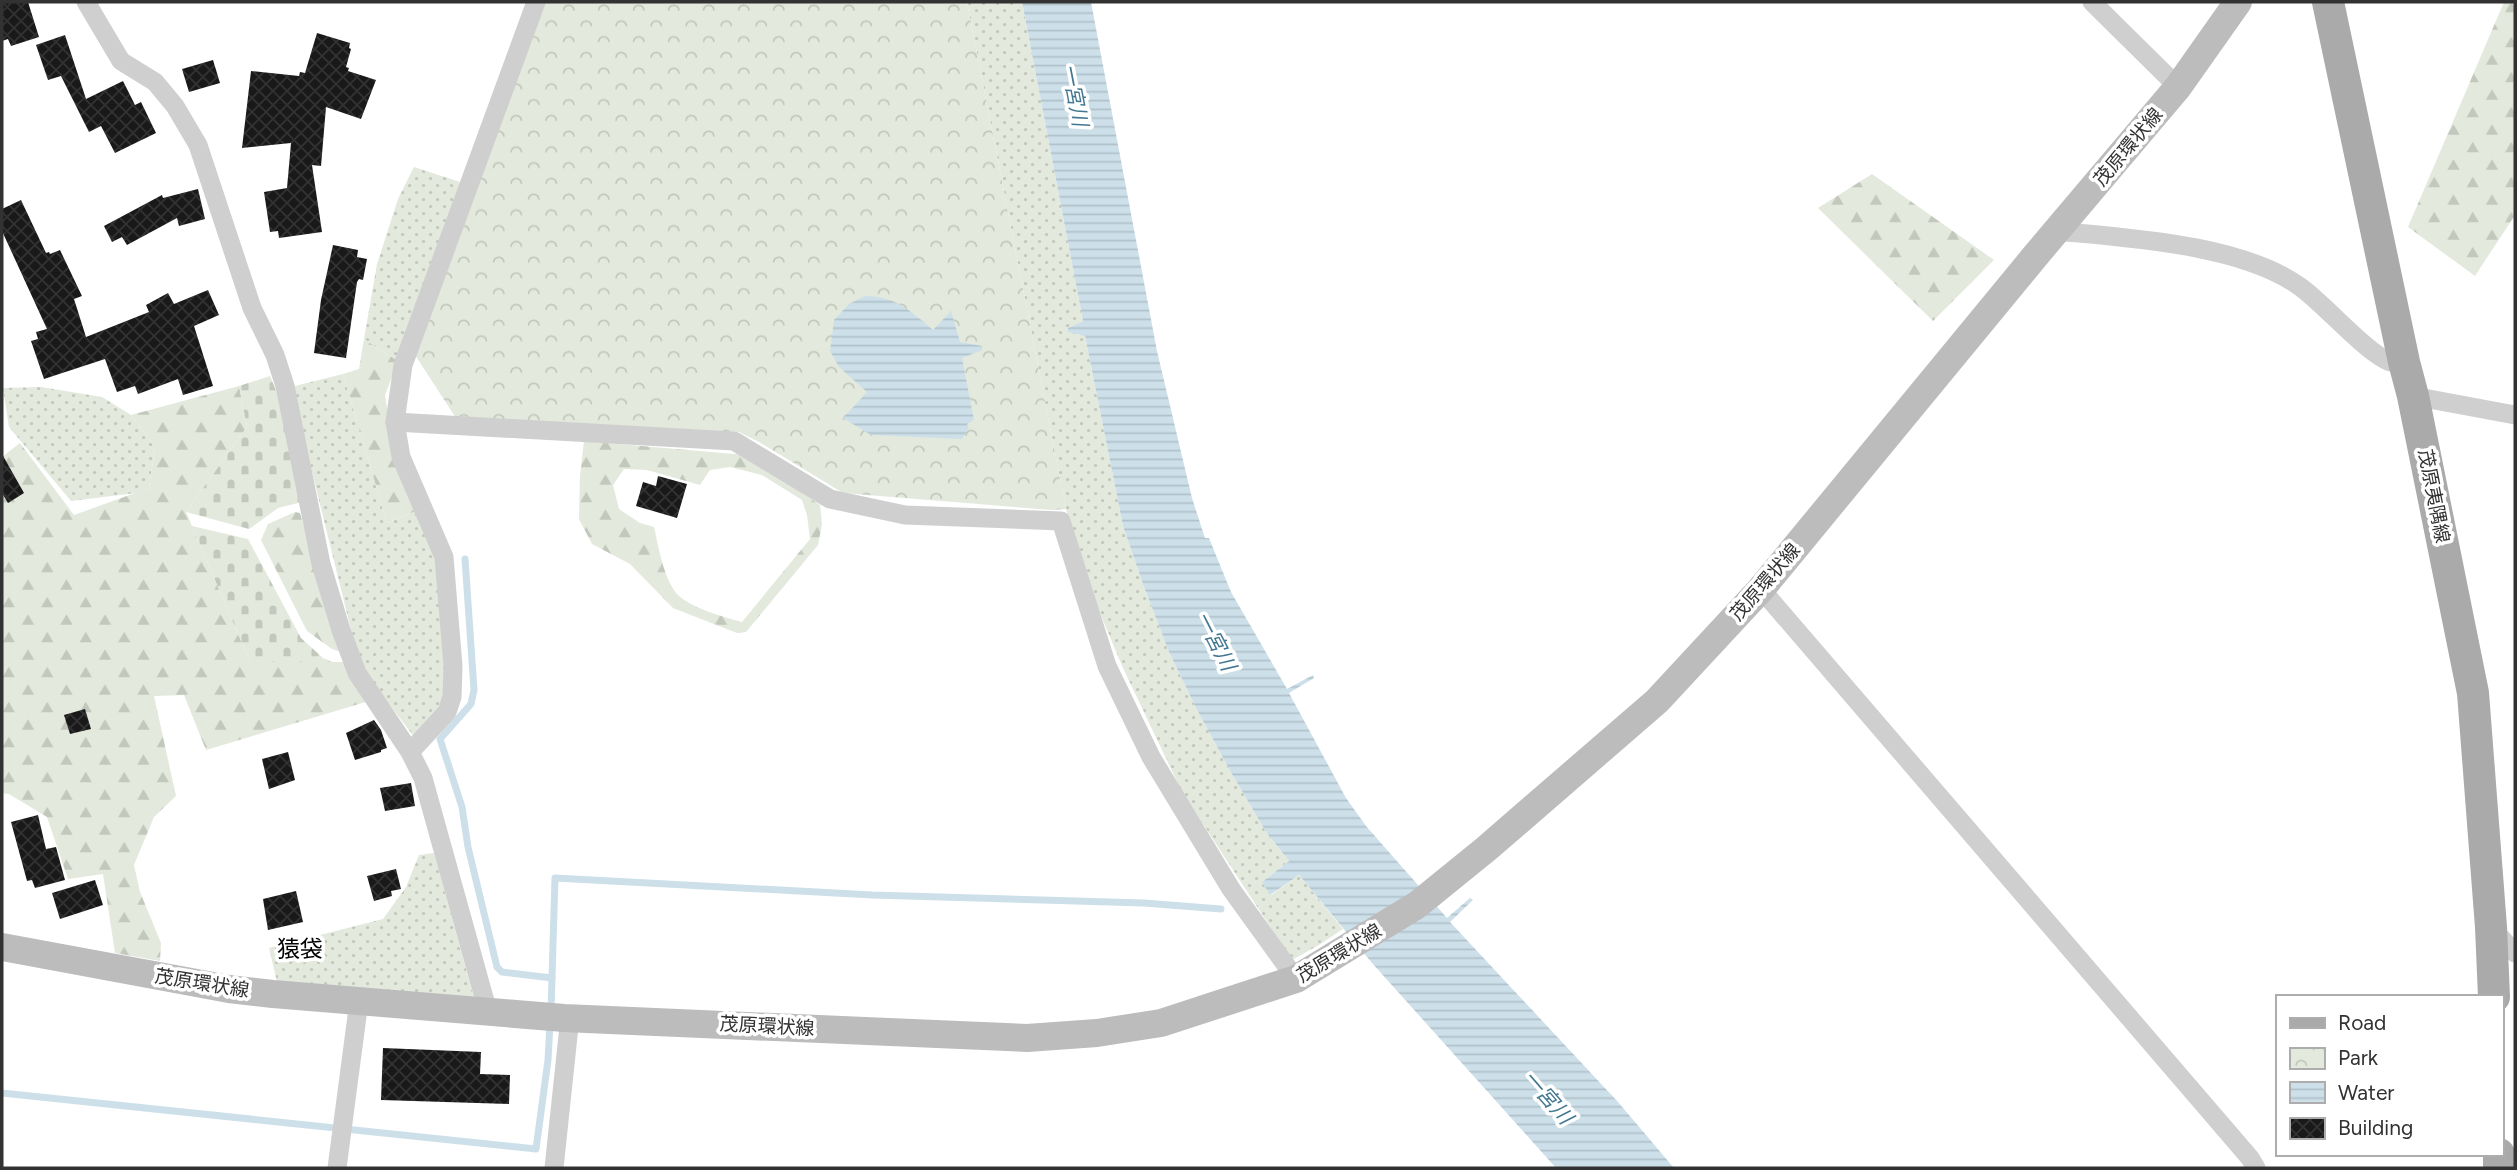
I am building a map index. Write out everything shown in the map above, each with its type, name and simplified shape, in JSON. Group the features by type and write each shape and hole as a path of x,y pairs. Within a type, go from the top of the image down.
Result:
{"main road":[{"name":"茂原環状線","path":"2,947 229,989 359,1001 567,1017 1027,1038 1097,1033 1161,1023 1296,979 1417,905 1657,701 1761,589 2178,87 2238,2"},
{"name":"茂原夷隅線","path":"2328,2 2413,396 2473,693 2494,995"}],"street":[{"path":"86,2 121,61 155,82 175,106 198,145 252,308 278,365 321,564 341,630 357,673 411,752 423,778 488,1012"},
{"path":"411,752 447,712 452,697 453,666 444,557 401,457 395,422 403,365 536,2"},
{"path":"2092,2 2178,87"},
{"path":"2056,231 2151,240 2230,256 2265,268 2299,285 2377,355 2394,363 2404,362"},
{"path":"2413,396 2515,415"},
{"path":"395,422 734,441 830,499 905,515 1061,521 1107,666 1151,757 1231,889 1296,979"},
{"path":"1761,589 2256,1168"},
{"path":"2491,927 2515,953"},
{"path":"337,1168 359,1001"},
{"path":"553,1168 567,1017"}],"green space":[{"path":"542,2 967,2 1066,509 843,493 739,432 456,418 415,355"},
{"path":"967,2 1022,2 1083,321 1068,328 1085,336 1123,526 1169,652 1229,769 1266,832 1289,861 1262,882 1271,895 1299,875 1343,929 1292,960 1182,792 1123,668 1084,575 1066,509"},
{"path":"2504,2 2515,2 2515,215 2475,276 2408,227"},
{"path":"414,167 460,182 398,361 364,339 377,264 398,199"},
{"path":"1872,174 1994,260 1933,321 1818,208"},
{"path":"364,339 398,361 385,395 394,457 416,511 387,523 343,374 359,369"},
{"path":"343,374 387,523 416,511 438,563 446,681 442,708 415,738 360,666 291,387"},
{"path":"270,376 277,393 302,502 278,508 249,529 186,512 247,427 239,386"},
{"path":"239,386 247,427 186,512 250,662 347,662 369,701 206,750 184,695 154,696 176,796 154,817 134,865 140,892 161,943 160,961 115,953 103,874 68,879 47,817 9,794 2,793 2,457 20,443 74,515 149,488 155,447 131,415"},
{"path":"41,387 102,397 131,415 155,447 149,488 136,493 71,501 9,427 3,388"},
{"path":"584,441 746,455 820,505 822,524 818,545 746,632 737,633 673,608 630,564 592,544 579,519","holes":["730,467 762,475 802,500 810,539 742,622 699,608 677,594 665,571 654,527 640,523 619,509 613,485 624,469 647,470 700,485 710,470"]},
{"path":"295,512 300,513 337,644 342,652 332,649 307,631 261,540 268,524"},
{"path":"192,526 248,539 301,638 323,658 333,662 250,662"},
{"path":"434,853 474,998 277,982 269,948 383,919 406,887 419,855"}],"water":[{"name":"一宮川","path":"1022,2 1091,2 1157,351 1192,498 1205,538 1209,538 1231,592 1287,689 1313,675 1314,678 1289,693 1346,798 1366,826 1447,918 1470,898 1473,900 1450,922 1618,1102 1674,1168 1556,1168 1372,963 1299,875 1270,895 1262,882 1289,861 1266,832 1229,769 1169,652 1123,526 1085,336 1068,332 1068,328 1083,321"},
{"path":"865,296 895,302 933,330 951,311 960,342 982,346 982,350 962,358 974,420 967,424 969,428 962,439 871,435 843,418 867,392 839,367 830,351 834,320 849,304"}],"building":[{"path":"2,2 28,2 39,37 11,46 8,39 2,41"},
{"path":"317,33 350,43 346,67 349,68 348,71 376,80 361,119 326,107 321,166 312,165 322,232 279,238 278,231 270,232 264,192 287,188 291,143 242,148 251,71 299,76 300,72 305,73"},
{"path":"65,35 86,99 123,81 135,105 141,102 156,133 115,153 101,126 89,132 61,76 48,80 36,45"},
{"path":"213,60 220,83 189,92 182,69"},
{"path":"198,189 205,219 179,226 177,218 127,245 122,237 112,242 104,226 162,195 163,198"},
{"path":"21,200 46,253 60,250 82,296 74,299 86,337 149,312 146,305 168,293 174,304 208,290 219,315 194,326 213,386 183,395 178,379 138,394 135,386 117,392 105,359 44,379 31,341 38,339 36,332 47,329 2,231 2,209"},
{"path":"333,245 358,250 357,257 367,259 363,280 359,279 357,282 346,358 314,353 321,300"},
{"path":"2,454 24,493 8,503 2,493"},
{"path":"658,476 687,484 677,518 636,506 643,482 656,486"},
{"path":"85,709 91,729 70,734 64,715"},
{"path":"374,720 381,730 387,748 355,760 346,733"},
{"path":"288,752 295,780 269,789 262,759"},
{"path":"411,783 415,806 385,811 380,788"},
{"path":"38,815 46,849 56,847 65,880 35,888 32,880 27,881 11,822"},
{"path":"396,869 401,889 391,891 392,896 374,901 367,876"},
{"path":"95,880 103,905 60,919 52,893"},
{"path":"296,891 303,922 268,930 263,899"},
{"path":"383,1048 481,1052 480,1074 510,1075 509,1104 381,1100"}],"waterway":[{"path":"465,559 474,690 471,704 440,739 462,807 468,847 497,967 502,972 552,978"},
{"path":"551,1011 555,878 872,895 1144,903 1221,909"},
{"path":"2,1093 536,1149 550,1023"}],"district":[{"name":"猿袋","path":"300,949"}]}
